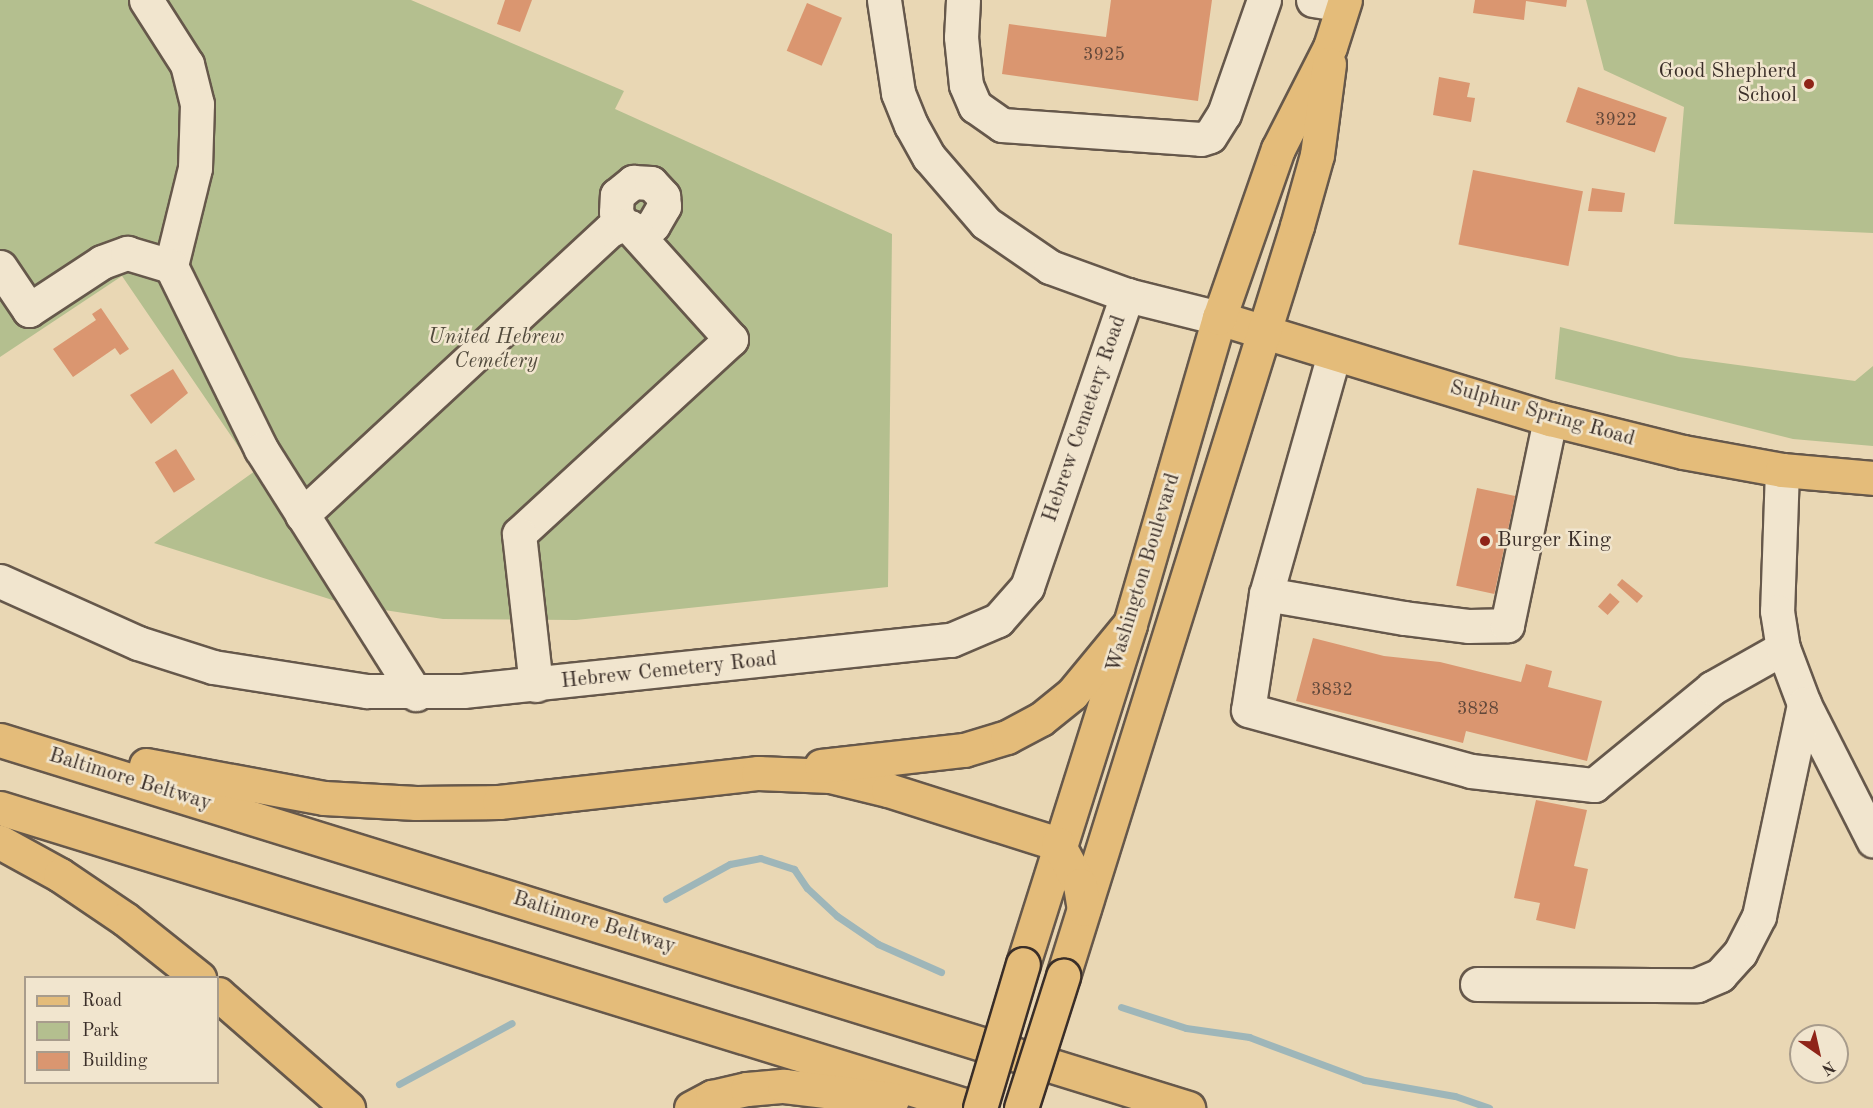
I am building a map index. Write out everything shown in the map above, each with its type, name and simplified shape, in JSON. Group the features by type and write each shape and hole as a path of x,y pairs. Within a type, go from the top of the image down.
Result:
{"main road":[{"name":"Washington Boulevard","path":"1021,1108 1264,332 1317,155 1334,2"},
{"name":"Washington Boulevard","path":"980,1108 1058,844 1130,624 1218,318 1278,149 1330,47"},
{"name":"Sulphur Spring Road","path":"1218,318 1550,419 1683,452 1782,470 1873,478"},
{"path":"0,735 324,798 416,803 499,802 964,750 1007,736 1041,719 1072,694 1130,624"},
{"name":"Baltimore Beltway","path":"0,740 1188,1108"},
{"path":"758,773 830,776 888,790 1058,844 1080,885 1084,909"},
{"path":"0,808 974,1108"},
{"path":"0,842 60,875 116,913 196,976"},
{"path":"219,995 348,1108"},
{"path":"691,1108 738,1091 784,1086 960,1108"}],"street":[{"path":"146,0 187,64 197,104 195,168 171,266 261,449 416,694"},
{"path":"963,0 961,37 966,85 975,106 1002,125 1201,139 1210,136 1224,114 1264,0"},
{"path":"882,1 898,93 929,157 956,193 986,223 1050,267 1127,295 1218,318"},
{"path":"302,515 610,230 631,230 731,339 519,534 536,685"},
{"path":"0,267 29,310 102,262 127,253 171,266"},
{"name":"Hebrew Cemetery Road","path":"0,581 138,643 213,666 319,686 416,694 536,685 940,642 978,632 998,620 1027,588 1127,295"},
{"path":"1335,354 1266,594 1248,711 1471,771 1594,785 1712,688 1783,648"},
{"path":"1266,594 1404,618 1468,626 1507,625 1550,419"},
{"path":"1782,470 1777,611 1783,648 1803,704 1873,840"},
{"path":"1477,984 1697,985 1720,975 1740,953 1759,916 1803,704"}],"green space":[{"name":"United Hebrew Cemetery","path":"0,0 411,0 624,91 615,109 892,234 888,587 576,620 443,619 345,604 154,543 255,471 122,276 0,357"},
{"path":"1586,0 1873,0 1873,233 1674,224 1684,107 1604,70"},
{"path":"1560,327 1679,357 1855,381 1873,366 1873,446 1793,439 1555,379"}],"building":[{"path":"505,0 532,0 520,32 497,24"},
{"path":"1111,0 1212,0 1198,101 1002,74 1009,24 1106,37"},
{"path":"1475,0 1567,0 1566,7 1526,1 1524,20 1473,13"},
{"path":"807,3 842,18 822,66 787,51"},
{"path":"1439,77 1470,83 1467,97 1475,98 1471,122 1433,115"},
{"path":"1578,87 1667,118 1655,153 1566,122"},
{"path":"1473,170 1583,191 1568,266 1458,245"},
{"path":"1592,188 1625,193 1622,212 1588,211"},
{"path":"101,308 129,349 120,355 115,348 73,377 53,349 96,320 92,314"},
{"path":"173,369 188,393 151,424 130,395"},
{"path":"176,449 195,480 174,493 155,462"},
{"name":"Burger King","path":"1477,488 1515,496 1494,594 1456,586"},
{"path":"1622,579 1643,596 1637,603 1617,585"},
{"path":"1610,593 1620,602 1608,615 1598,606"},
{"path":"1313,638 1384,656 1440,662 1521,682 1526,664 1552,671 1548,687 1602,701 1587,761 1466,731 1463,743 1296,701"},
{"path":"1536,800 1587,810 1574,866 1588,869 1575,929 1536,920 1540,903 1514,898"}],"waterway":[{"path":"666,899 730,864 760,858 794,869 807,888 837,916 878,944 941,972"},
{"path":"1121,1007 1186,1028 1249,1037 1364,1080 1455,1096 1489,1108"},
{"path":"399,1084 512,1023"}],"place":[{"name":"Good Shepherd School","path":"1809,84"},
{"name":"Burger King","path":"1485,541"}]}
